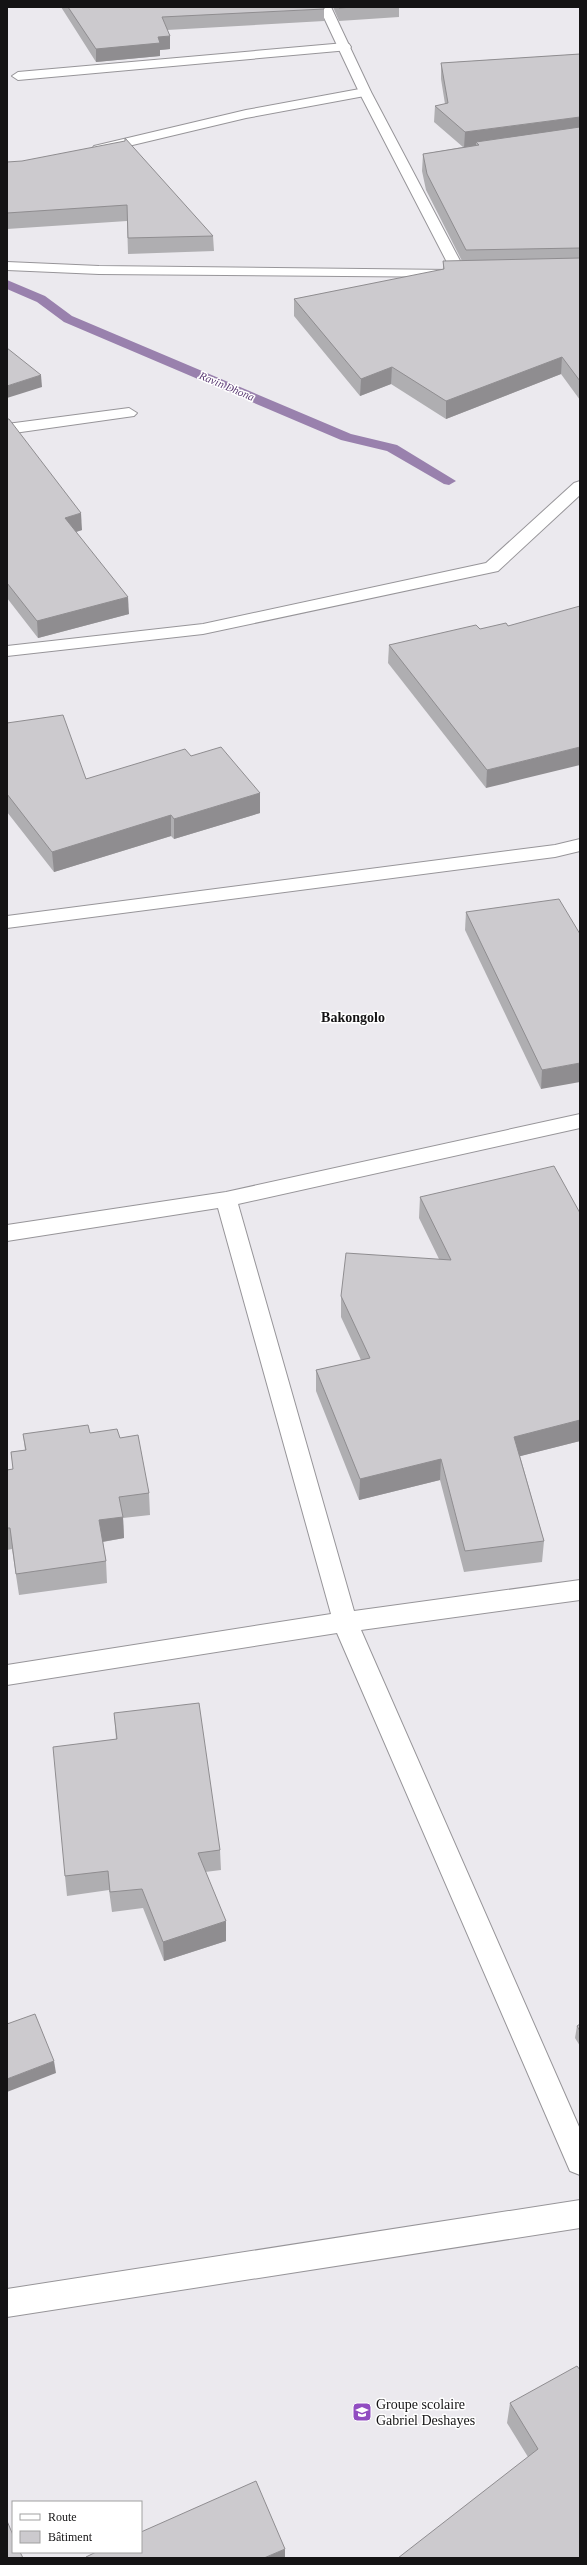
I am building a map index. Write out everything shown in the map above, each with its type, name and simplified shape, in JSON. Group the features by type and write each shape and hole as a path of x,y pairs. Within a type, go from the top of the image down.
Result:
{"street":[{"path":"325,7 365,92 404,163 460,274"},
{"path":"18,76 345,47"},
{"path":"82,153 246,114 365,92"},
{"path":"404,163 420,161"},
{"path":"7,266 100,270 475,273"},
{"path":"7,429 129,413"},
{"path":"7,651 202,629 492,567 580,486"},
{"path":"7,922 555,851 580,845"},
{"path":"7,1233 226,1199 580,1121"},
{"path":"226,1199 345,1622 580,2162"},
{"path":"7,1675 345,1622 580,1590"},
{"path":"7,2303 580,2214"}],"building":[{"path":"68,7 324,7 324,9 162,17 170,36 158,37 160,43 96,49"},
{"path":"580,54 580,117 465,132 435,106 448,103 441,63"},
{"path":"580,127 580,248 466,250 427,174 423,154 479,145 476,142"},
{"path":"125,138 213,236 128,238 127,205 7,213 7,162 22,161 125,141"},
{"path":"580,258 580,381 562,357 446,401 392,367 361,379 294,299 444,269 443,261"},
{"path":"7,348 41,375 7,386"},
{"path":"7,419 9,419 81,513 65,518 128,597 37,621 7,583"},
{"path":"580,606 580,747 487,770 389,645 476,625 480,629 506,623 508,626"},
{"path":"63,715 86,779 185,749 191,756 221,747 260,793 174,819 171,815 52,852 7,794 7,723"},
{"path":"559,899 580,934 580,1063 542,1070 466,912"},
{"path":"554,1166 580,1213 580,1420 514,1437 544,1541 465,1551 441,1459 360,1479 316,1370 370,1358 341,1296 346,1253 451,1260 420,1197"},
{"path":"88,1425 90,1433 117,1429 120,1438 138,1435 149,1493 119,1497 123,1517 99,1520 106,1561 16,1574 10,1528 7,1528 7,1470 13,1469 11,1452 26,1450 23,1434"},
{"path":"199,1703 220,1850 198,1853 226,1921 163,1942 142,1889 110,1892 108,1871 65,1876 53,1747 117,1739 114,1713"},
{"path":"35,2014 54,2061 7,2079 7,2024"},
{"path":"580,2024 580,2031 577,2026"},
{"path":"577,2366 580,2370 580,2558 398,2558 538,2449 510,2403"},
{"path":"256,2481 285,2549 264,2558 86,2558 94,2553 142,2553 142,2532"},
{"path":"7,2521 12,2533 12,2553 20,2553 23,2558 7,2558"}],"waterway":[{"name":"Ravin Dhona","path":"7,284 41,299 68,319 346,437 392,448 449,481"}],"place":[{"name":"Groupe scolaire Gabriel Deshayes","path":"362,2412"}],"district":[{"name":"Bakongolo","path":"353,1017"}]}
